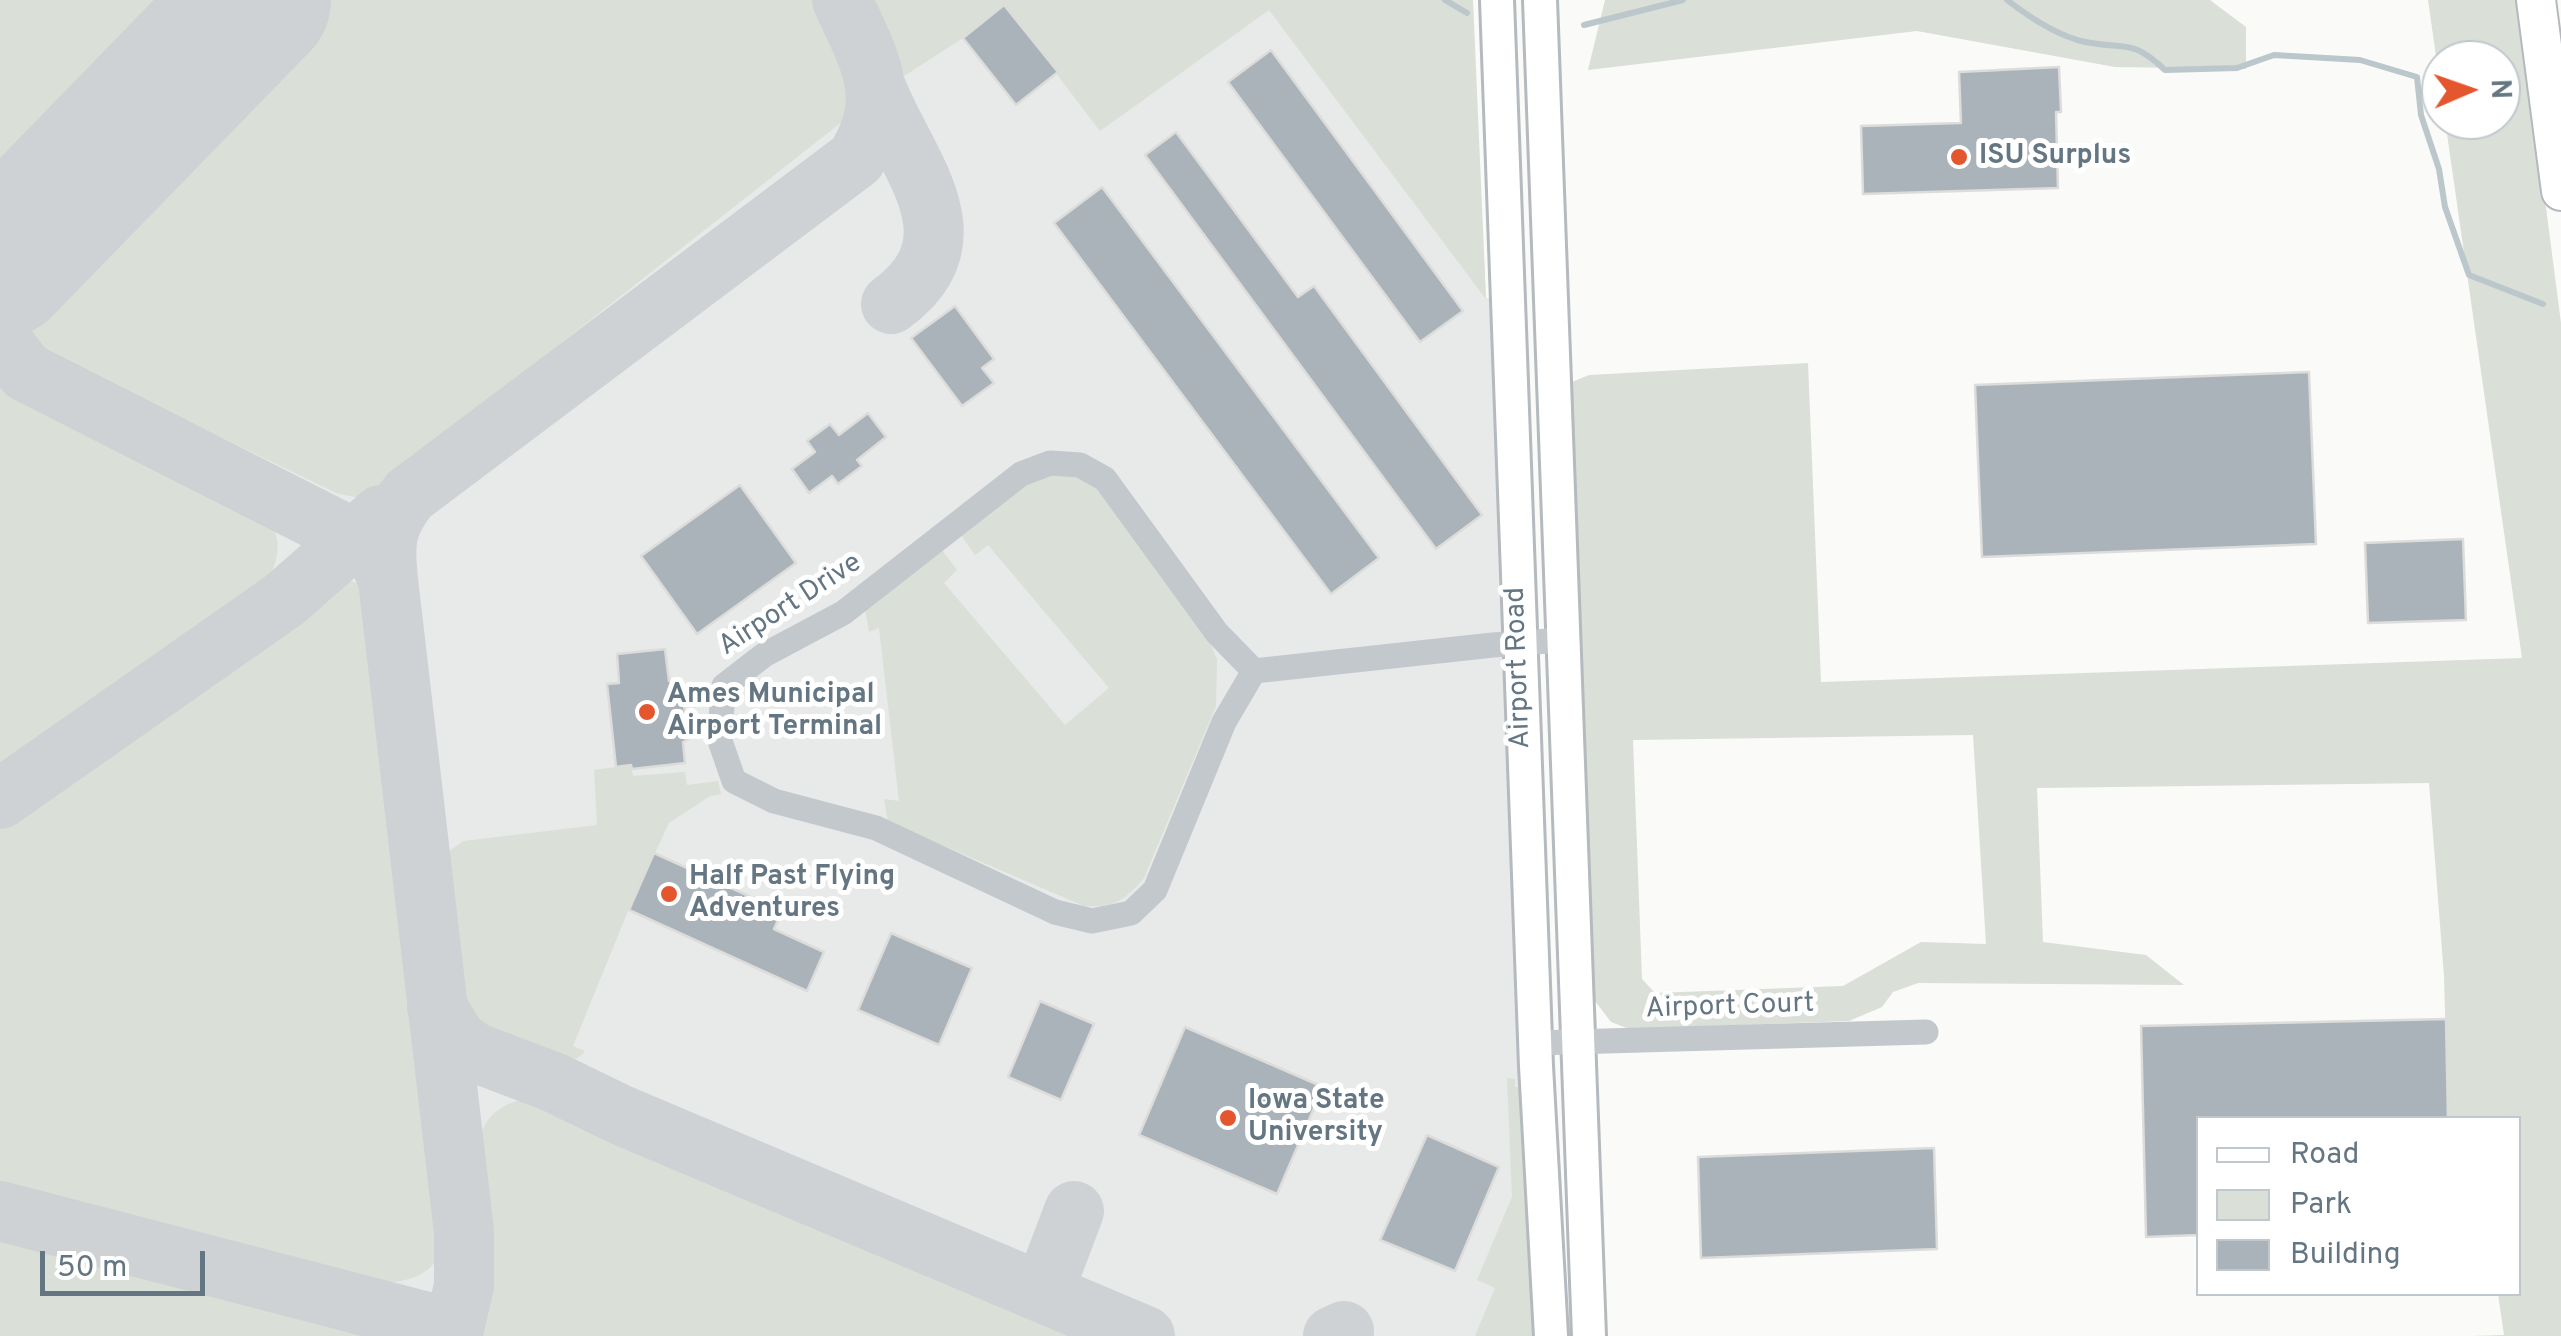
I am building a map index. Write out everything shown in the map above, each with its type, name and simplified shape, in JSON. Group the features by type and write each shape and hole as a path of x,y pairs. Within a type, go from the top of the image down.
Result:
{"highway":[{"path":"2536,0 2561,191"}],"main road":[{"name":"Airport Road","path":"1497,0 1535,1043 1552,1336"},
{"name":"Airport Road","path":"1540,0 1589,1336"}],"street":[{"name":"Airport Drive","path":"1050,462 1080,465 1105,479 1217,633 1254,671 1224,722 1154,890 1131,914 1092,921 1055,912 876,828 774,801 734,781 718,738 724,686 764,655 844,614 1021,474 1050,462"},
{"path":"1254,671 1562,640"},
{"name":"Airport Court","path":"1535,1043 1926,1032"}],"shaded area":[{"path":"0,0 1323,0 1477,115 1486,298 1495,298 1540,1336 0,1336"}],"green space":[{"path":"0,0 204,0 0,210"},
{"path":"307,0 823,0 856,74 857,110 363,499 336,493 41,350 17,329 15,301"},
{"path":"868,0 1473,0 1486,299 1269,10 1100,131 1004,5 963,38 904,76"},
{"path":"1605,0 2210,0 2246,27 2246,69 2115,67 1917,31 1588,70"},
{"path":"2428,0 2519,0 2561,323 2561,1336 2472,1336 2504,1335 2498,1296 2521,1296 2521,1116 2448,1116 2444,976 2429,783 2037,788 2043,942 2146,955 2184,985 1918,983 1893,992 1882,1007 1849,1021 1629,1029 1611,1022 1592,997 1567,396 1572,382 1589,375 1808,363 1821,682 2522,658 2448,140 2521,140 2521,40 2434,40","holes":["1973,735 1986,944 1921,942 1843,986 1655,993 1642,979 1633,740"]},
{"path":"0,379 239,495 271,524 278,544 267,584 0,775"},
{"path":"1045,473 1071,474 1097,485 1205,632 1217,659 1216,706 1144,878 1125,897 1103,906 1084,906 888,822 884,799 899,801 879,628 869,632 865,608 942,550 957,570 944,583 1065,725 1109,688 988,545 975,555 961,535 1028,480"},
{"path":"341,579 374,587 446,1223 440,1253 426,1271 404,1280 374,1284 0,1187 0,820"},
{"path":"631,765 633,776 685,772 687,785 718,781 721,794 710,796 669,823 573,1046 585,1051 562,1062 529,1055 484,1030 463,1007 454,988 440,875 449,851 464,841 597,825 594,770"},
{"path":"1507,1078 1515,1079 1515,1087 1521,1087 1540,1336 1475,1336 1495,1288 1477,1280 1512,1197"},
{"path":"534,1098 555,1103 1109,1336 472,1336 485,1262 476,1157 480,1135 490,1118 507,1105"},
{"path":"0,1224 356,1319 396,1336 0,1336"}],"building":[{"path":"1004,5 1058,72 1016,105 963,38"},
{"path":"1271,50 1463,311 1420,342 1228,82"},
{"name":"ISU Surplus","path":"2059,67 2058,188 1863,194 1861,126 1961,123 1959,72"},
{"path":"1176,132 1298,297 1314,286 1482,515 1436,549 1145,155"},
{"path":"1102,187 1379,558 1331,594 1054,223"},
{"path":"955,306 994,359 982,368 994,383 962,406 911,338"},
{"path":"2309,372 2316,544 1982,557 1975,385"},
{"path":"868,413 886,437 857,460 862,466 838,484 832,476 809,493 792,469 815,452 807,441 830,424 839,435"},
{"path":"740,485 796,563 697,634 641,556"},
{"path":"2463,539 2466,620 2368,623 2365,543"},
{"name":"Ames Municipal Airport Terminal","path":"665,649 669,681 681,679 688,739 683,742 685,763 616,767 607,684 619,683 617,654"},
{"path":"654,853 782,911 774,929 824,952 807,991 629,910"},
{"path":"891,933 972,968 939,1045 858,1010"},
{"path":"1040,1001 1094,1024 1061,1100 1008,1077"},
{"path":"2446,1019 2448,1116 2196,1116 2196,1235 2146,1237 2141,1026"},
{"name":"Iowa State University","path":"1185,1027 1323,1087 1277,1194 1139,1135"},
{"path":"1427,1135 1499,1167 1455,1271 1380,1240"},
{"path":"1934,1148 1937,1249 1701,1258 1698,1157"}],"waterway":[{"path":"1445,0 1467,13"},
{"path":"1584,25 1683,0"},
{"path":"2007,0 2064,35 2136,49 2165,70 2237,68 2274,55 2360,60 2417,77 2421,115 2439,169 2445,207 2469,275 2543,304"}],"taxiway":[{"path":"388,580 388,534 409,495 856,159 868,137 876,97 869,60 842,0"},
{"path":"877,90 918,174 934,228 931,254 917,279 891,304"},
{"path":"0,276 153,112"},
{"path":"0,339 26,372 355,539 379,559 388,580 464,1232 464,1286 452,1336"},
{"path":"0,799 284,600 381,515"},
{"path":"437,1007 457,1040 474,1052 553,1082 621,1115 1145,1336"},
{"path":"0,1211 454,1329"},
{"path":"1043,1293 1074,1211"},
{"path":"1333,1336 1344,1331"}],"runway":[{"path":"0,264 257,0"}],"place":[{"name":"ISU Surplus","path":"1959,157"},
{"name":"Ames Municipal Airport Terminal","path":"647,712"},
{"name":"Half Past Flying Adventures","path":"669,894"},
{"name":"Iowa State University","path":"1228,1118"}]}
